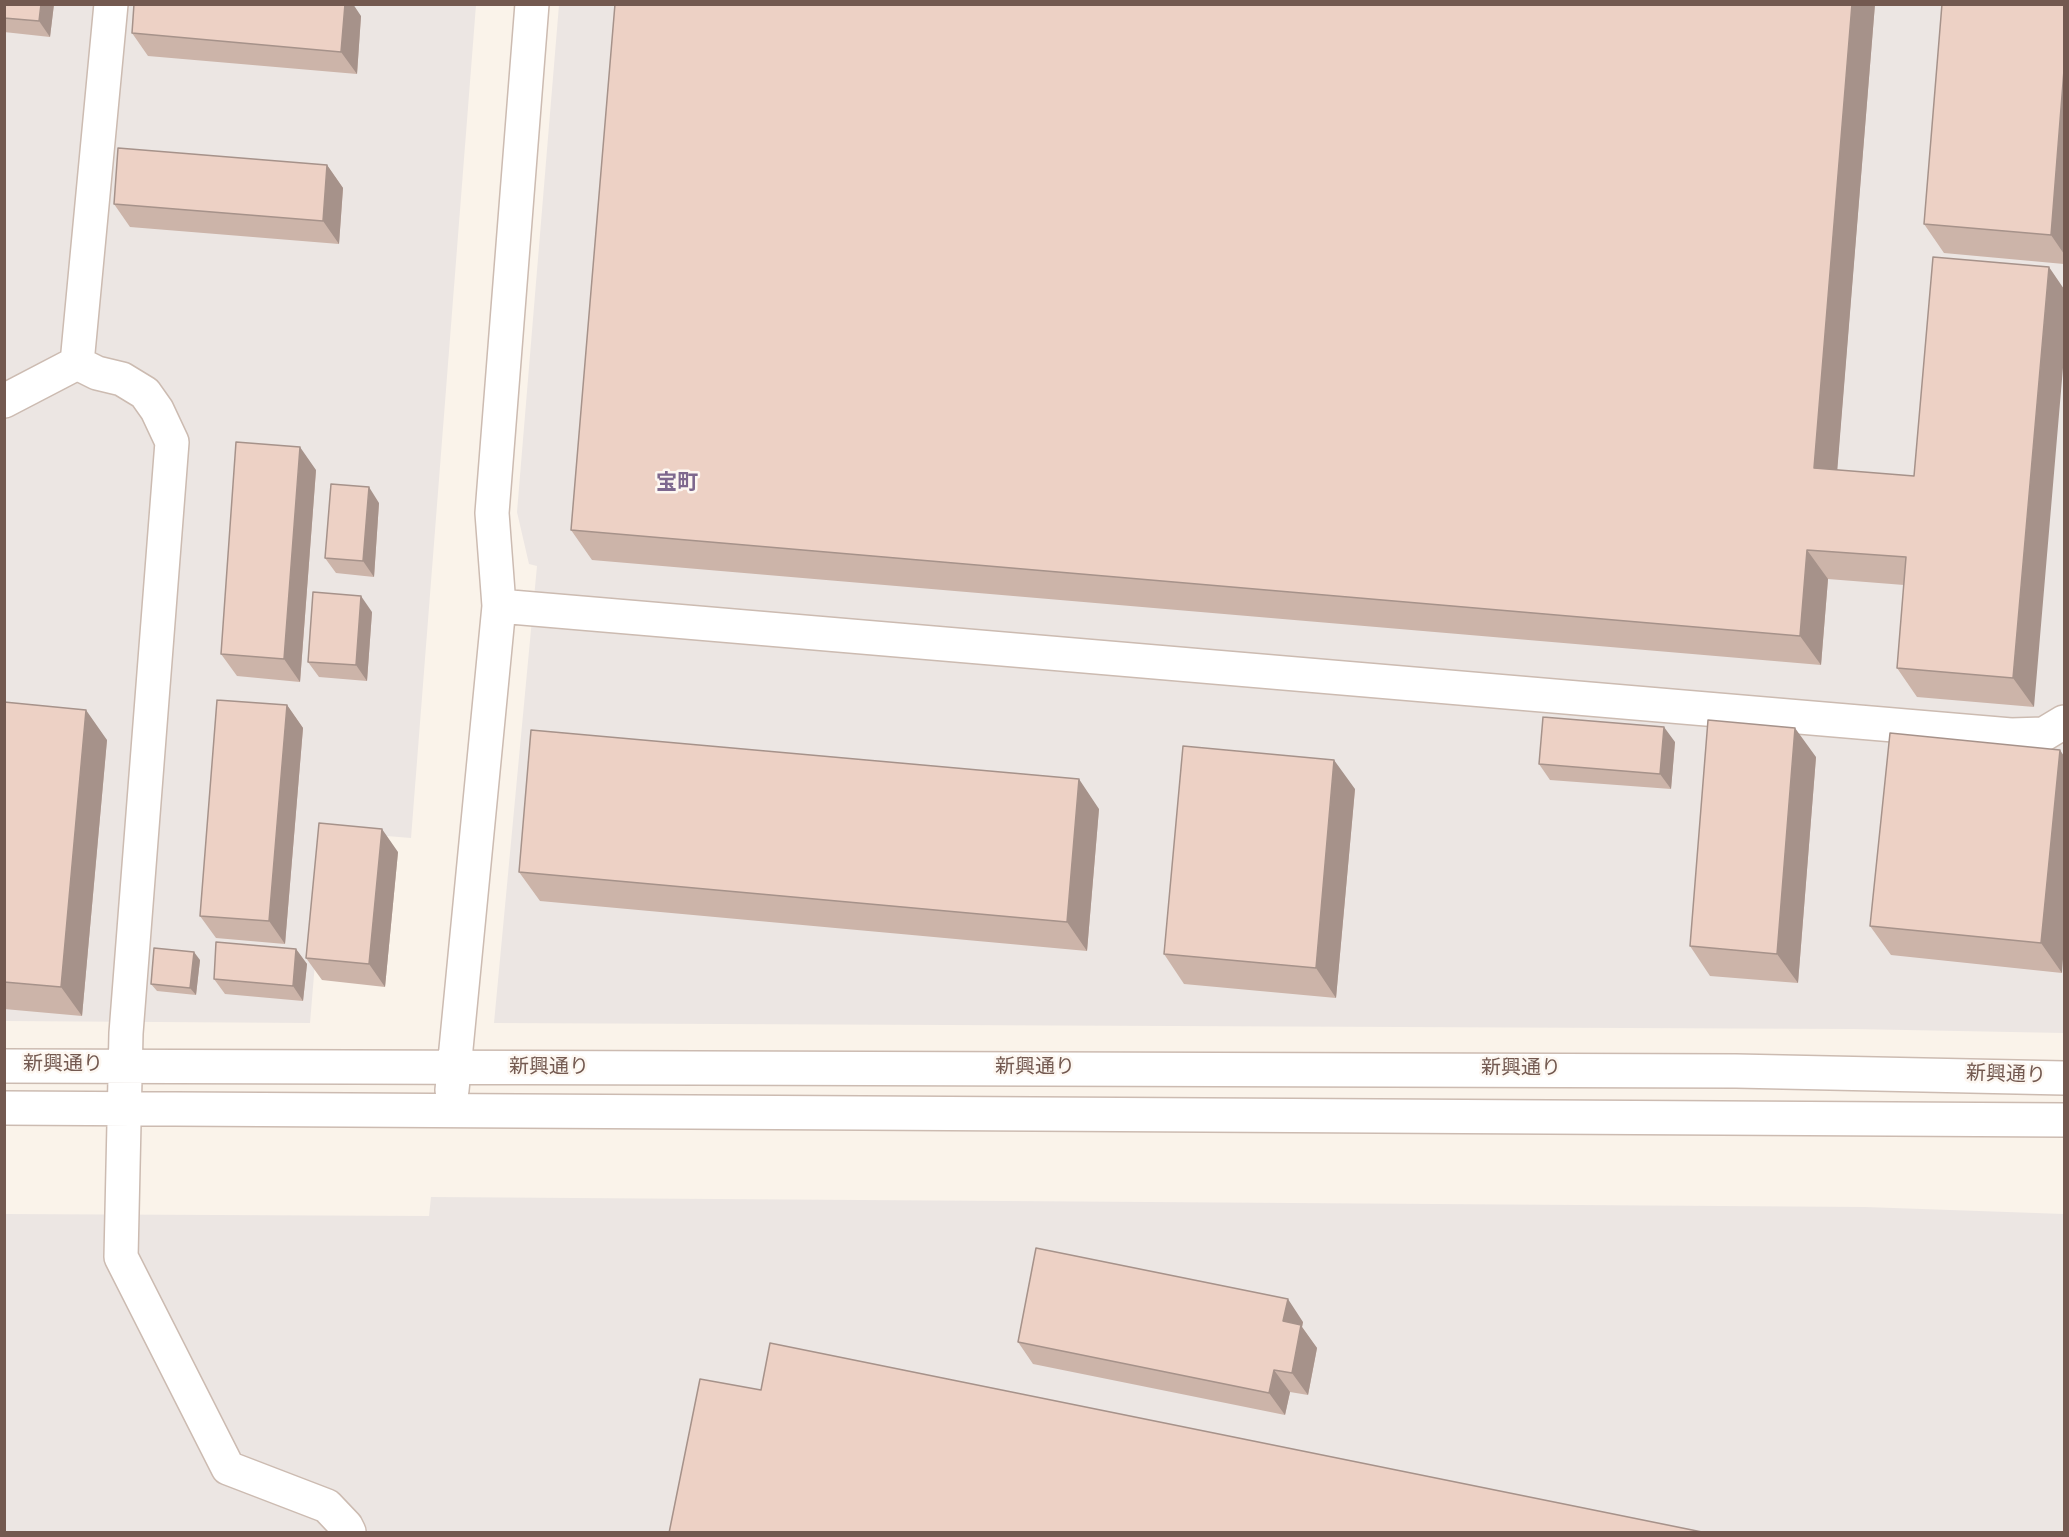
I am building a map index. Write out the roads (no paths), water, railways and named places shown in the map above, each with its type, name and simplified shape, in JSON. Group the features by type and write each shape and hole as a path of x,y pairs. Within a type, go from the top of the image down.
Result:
{"street":[{"path":"76,363 111,4"},
{"path":"452,1110 452,1068 499,606 492,513 532,4"},
{"path":"4,401 76,363"},
{"path":"76,363 97,374 122,379 145,393 158,410 172,442 124,1066 121,1257 228,1468 327,1506 346,1526 349,1533"},
{"path":"499,606 2011,735 2043,734 2064,722"},
{"name":"新興通り","path":"4,1066 1736,1071 2064,1078"},
{"path":"4,1108 2064,1120"}],"district":[{"name":"宝町","path":"677,484"}]}
